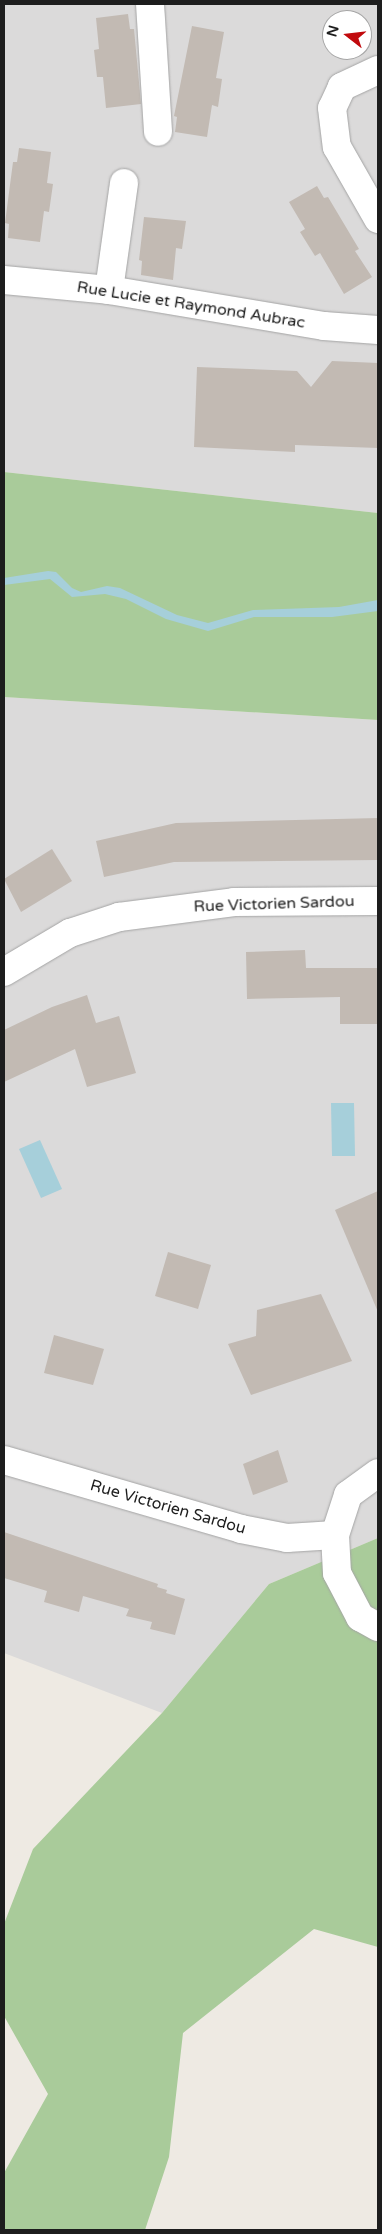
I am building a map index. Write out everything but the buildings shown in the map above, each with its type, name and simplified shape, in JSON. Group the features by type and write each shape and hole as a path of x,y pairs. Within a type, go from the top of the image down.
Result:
{"street":[{"path":"150,4 158,132"},
{"path":"378,70 342,87 332,108 337,147 378,220"},
{"path":"109,290 124,183"},
{"name":"Rue Lucie et Raymond Aubrac","path":"4,280 109,290 324,326 378,330"},
{"name":"Rue Victorien Sardou","path":"4,972 70,933 119,917 234,902 378,901"},
{"name":"Rue Victorien Sardou","path":"4,1460 241,1529 287,1538 336,1535"},
{"path":"378,1472 348,1495 336,1535 337,1573 360,1617 378,1627"}],"shaded area":[{"path":"4,4 378,4 378,513 4,472"},
{"path":"4,697 378,720 378,1538 269,1584 162,1713 4,1653"}],"green space":[{"path":"4,472 378,513 378,720 4,697"},
{"path":"378,1538 378,1947 314,1929 183,2033 169,2157 145,2230 4,2230 4,2173 48,2094 4,2016 4,1924 33,1849 162,1713 269,1584"}],"water":[{"path":"48,571 56,572 72,588 81,592 107,586 120,588 177,615 208,623 253,610 339,607 378,600 378,611 332,617 254,617 208,631 166,619 126,599 105,594 72,597 50,579 4,585 4,578"},
{"path":"331,1103 354,1103 355,1156 332,1156"},
{"path":"40,1140 62,1189 41,1198 19,1149"}]}
